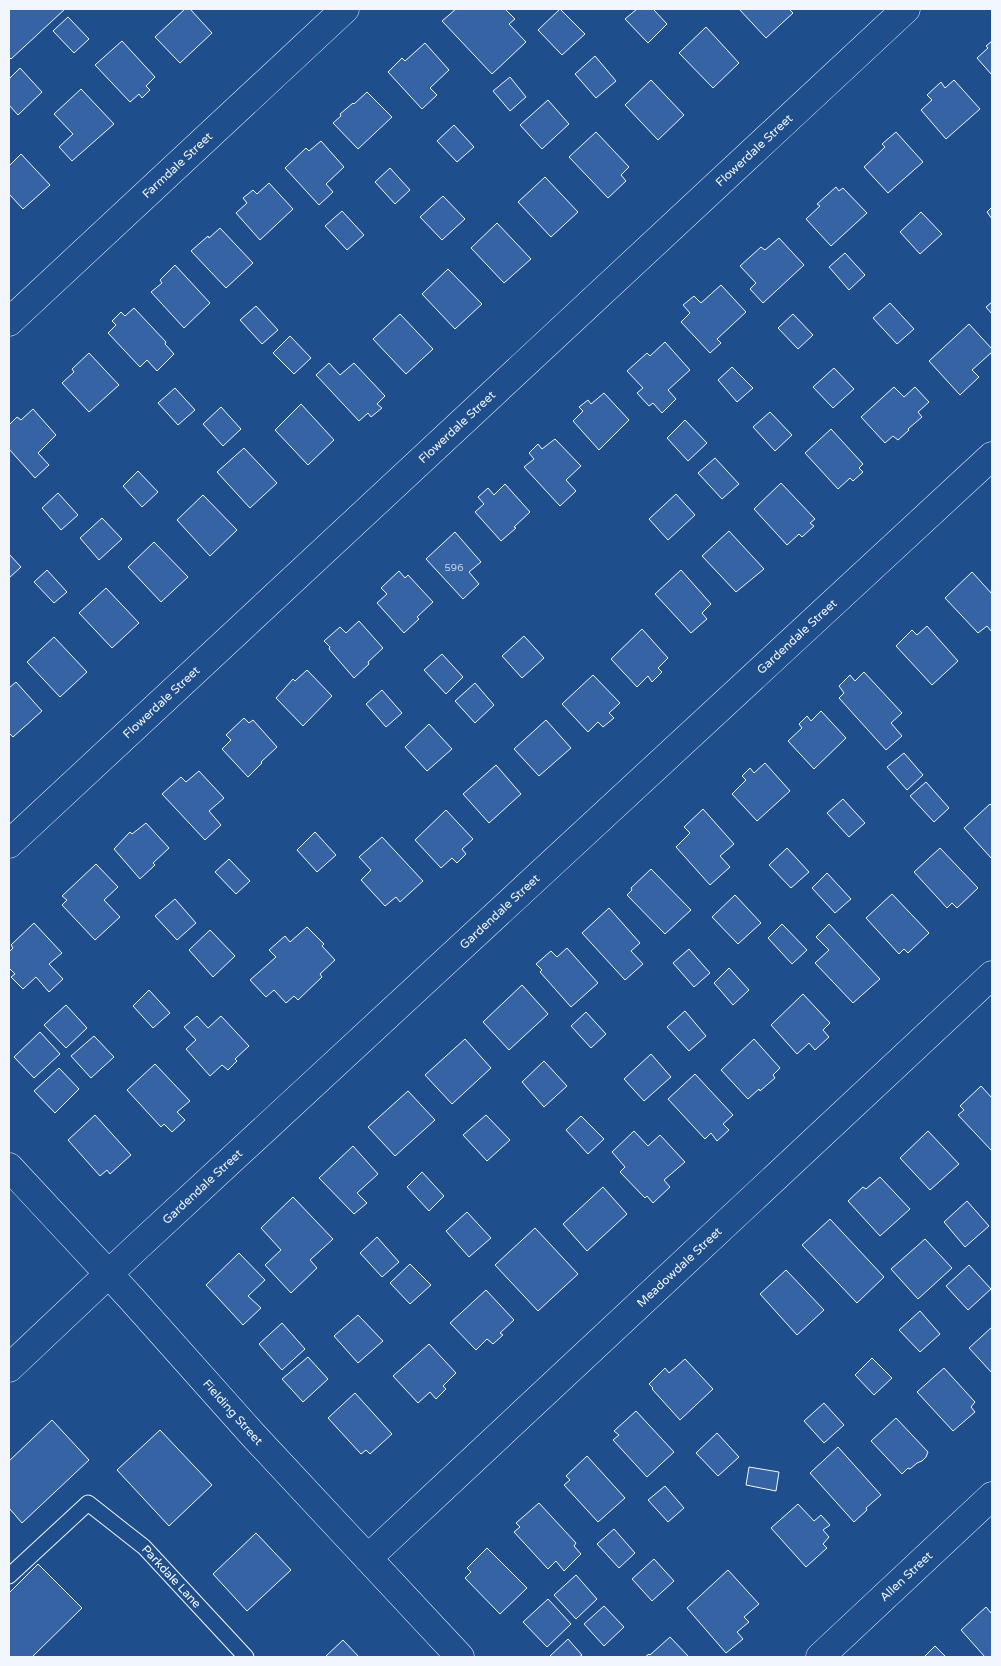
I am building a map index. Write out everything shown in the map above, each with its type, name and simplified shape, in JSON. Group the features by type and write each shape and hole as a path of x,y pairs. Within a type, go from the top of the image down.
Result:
{"street":[{"name":"Farmdale Street","path":"9,322 345,9"},
{"name":"Flowerdale Street","path":"9,844 906,9"},
{"name":"Gardendale Street","path":"9,1368 108,1274 992,456"},
{"name":"Meadowdale Street","path":"368,1558 992,975"},
{"name":"Fielding Street","path":"9,1167 460,1657"},
{"name":"Allen Street","path":"820,1657 992,1496"}],"lane":[{"name":"Parkdale Lane","path":"9,1576 88,1503 144,1547 246,1657"}],"building":[{"path":"9,9 65,9 11,59 9,57"},
{"path":"185,9 190,9 212,33 180,63 155,37"},
{"path":"456,9 505,9 515,19 509,24 526,42 492,74 442,21"},
{"path":"560,9 585,34 562,55 538,30"},
{"path":"637,9 653,9 667,24 648,43 625,19"},
{"path":"739,9 789,9 793,13 766,38"},
{"path":"68,17 89,39 74,53 53,31"},
{"path":"706,27 739,63 713,88 679,53"},
{"path":"122,41 155,77 146,86 150,90 142,98 139,94 130,102 95,65"},
{"path":"992,41 992,75 977,58 988,48 986,46"},
{"path":"425,43 449,70 430,88 437,95 422,109 388,72 402,58 405,61"},
{"path":"595,56 616,81 596,98 575,74"},
{"path":"20,68 42,92 18,115 9,105 9,79"},
{"path":"510,77 526,97 510,111 493,91"},
{"path":"651,80 684,115 658,140 625,105"},
{"path":"954,80 980,109 946,139 921,110 932,100 927,95 941,82 945,88"},
{"path":"81,89 114,124 72,161 59,147 73,134 54,114"},
{"path":"367,92 392,117 358,149 333,123 341,116 340,114"},
{"path":"548,100 569,124 542,149 520,125"},
{"path":"454,125 474,147 457,162 437,141"},
{"path":"596,132 629,167 621,175 626,181 608,198 569,157"},
{"path":"896,132 923,162 888,193 864,167 885,147 882,144"},
{"path":"321,141 344,167 326,184 333,192 319,205 285,168 306,148 309,151"},
{"path":"21,154 50,185 23,209 9,194 9,166"},
{"path":"390,168 410,190 395,204 375,182"},
{"path":"545,177 578,212 551,237 518,202"},
{"path":"269,183 293,209 260,240 236,213 247,203 243,198 253,190 257,194"},
{"path":"836,187 839,191 843,188 867,213 831,246 806,219 820,206 817,204"},
{"path":"443,196 465,219 442,240 420,217"},
{"path":"992,207 992,219 987,212"},
{"path":"342,211 364,235 347,250 325,226"},
{"path":"921,212 942,234 920,254 900,232"},
{"path":"497,223 531,259 504,283 471,248"},
{"path":"220,228 253,263 226,288 191,251"},
{"path":"779,238 804,265 763,303 750,289 756,283 740,266 761,247 765,250"},
{"path":"845,253 865,275 849,290 829,267"},
{"path":"175,265 210,303 184,328 151,292 162,283 160,280"},
{"path":"448,269 482,304 455,329 422,294"},
{"path":"721,285 746,312 717,339 721,343 710,353 681,322 690,313 683,305 694,296 701,303"},
{"path":"992,302 992,314 986,307"},
{"path":"890,303 914,329 897,344 873,318"},
{"path":"256,306 278,330 262,344 240,320"},
{"path":"134,308 166,342 165,344 174,354 157,371 147,360 140,367 108,333 116,325 112,321 121,312 125,316"},
{"path":"400,314 433,349 406,374 373,339"},
{"path":"793,314 813,335 798,349 778,328"},
{"path":"969,324 992,349 992,352 972,370 979,377 960,395 929,361"},
{"path":"290,336 311,358 294,374 273,353"},
{"path":"665,342 690,370 668,390 676,399 662,413 653,403 649,406 637,393 643,388 627,371 647,353 650,356"},
{"path":"89,353 119,385 89,412 62,383 74,372 72,369"},
{"path":"329,363 340,375 354,363 385,396 377,404 382,408 371,417 368,413 359,421 316,375"},
{"path":"732,367 753,388 737,402 718,380"},
{"path":"834,368 854,389 833,408 813,387"},
{"path":"894,387 904,397 915,387 929,402 918,412 922,417 909,430 898,440 893,436 885,443 861,417"},
{"path":"175,388 195,410 178,425 158,403"},
{"path":"604,393 629,420 599,450 573,421 583,411 579,407 588,400 591,404"},
{"path":"301,404 334,440 308,465 275,430"},
{"path":"221,407 241,429 223,446 203,424"},
{"path":"33,409 56,435 38,453 49,465 35,478 9,449 9,425 17,417 21,420"},
{"path":"770,412 792,435 775,451 753,427"},
{"path":"685,420 707,443 688,461 667,438"},
{"path":"831,429 863,464 859,468 863,472 853,481 850,478 838,489 805,453"},
{"path":"555,439 581,466 566,480 576,491 560,506 524,467 534,459 529,453 538,444 542,449"},
{"path":"244,448 277,483 250,508 217,472"},
{"path":"715,458 739,484 722,499 698,473"},
{"path":"138,471 158,492 142,507 123,486"},
{"path":"781,483 815,519 810,523 814,526 802,537 799,534 787,545 754,509"},
{"path":"505,484 530,512 501,541 475,512 484,504 478,497 488,488 494,495"},
{"path":"58,493 78,515 61,530 42,508"},
{"path":"676,494 695,515 668,540 649,519"},
{"path":"203,495 237,530 210,556 177,520"},
{"path":"102,518 122,539 99,560 80,538"},
{"path":"729,531 764,569 736,592 702,556"},
{"path":"455,532 481,562 469,572 479,584 463,599 426,559"},
{"path":"154,542 188,577 161,602 128,567"},
{"path":"9,554 21,567 9,578"},
{"path":"47,570 67,592 54,603 34,582"},
{"path":"681,570 711,604 702,613 707,619 691,633 655,594"},
{"path":"399,571 405,578 408,575 433,602 404,633 377,603 387,594 381,588"},
{"path":"972,572 992,594 992,632 987,626 978,633 945,598"},
{"path":"106,588 139,623 112,648 79,613"},
{"path":"359,621 383,648 354,678 324,641 340,627 346,633"},
{"path":"927,626 958,661 932,685 896,646 912,630 917,635"},
{"path":"642,629 668,658 658,668 662,672 652,682 648,676 637,687 611,659"},
{"path":"524,636 544,658 522,678 502,656"},
{"path":"54,637 87,672 60,697 27,662"},
{"path":"442,654 463,677 446,694 424,670"},
{"path":"307,670 332,696 303,726 276,698 293,679 295,681"},
{"path":"864,672 902,713 891,723 902,736 886,750 839,698 844,693 839,686 850,675 855,681"},
{"path":"593,675 620,703 609,713 614,718 603,727 598,722 588,732 562,704"},
{"path":"16,682 42,711 13,737 9,733 9,688"},
{"path":"475,683 494,705 475,723 455,701"},
{"path":"382,690 402,713 386,727 366,704"},
{"path":"821,711 846,738 814,769 788,741 802,728 799,724 807,716 811,721"},
{"path":"244,718 249,723 253,720 277,747 248,777 222,749 231,740 226,735"},
{"path":"546,720 571,748 539,776 514,749"},
{"path":"429,724 452,749 427,771 405,747"},
{"path":"904,753 923,775 907,790 887,767"},
{"path":"765,763 790,791 757,821 732,794 746,780 742,776 750,768 754,773"},
{"path":"496,765 521,794 489,823 463,794"},
{"path":"199,771 224,798 209,811 221,825 205,840 162,794 181,777 186,782"},
{"path":"926,782 949,808 934,822 910,796"},
{"path":"843,799 865,823 849,837 827,813"},
{"path":"990,804 992,806 992,859 964,828"},
{"path":"703,809 734,844 720,856 730,867 710,885 676,847 690,833 684,827"},
{"path":"446,810 473,839 462,849 466,854 457,863 452,858 441,868 415,840"},
{"path":"146,823 169,848 140,879 114,849 130,832 132,834"},
{"path":"315,832 336,855 317,872 297,850"},
{"path":"382,837 423,881 400,902 396,897 385,906 361,880 371,870 359,857"},
{"path":"787,848 809,872 791,888 769,865"},
{"path":"940,848 978,888 957,908 952,903 947,908 914,872"},
{"path":"229,859 250,881 236,894 215,872"},
{"path":"96,864 118,887 104,900 120,917 95,940 62,905 67,900 62,896"},
{"path":"651,869 691,910 665,934 627,895 632,890 631,888"},
{"path":"827,873 851,899 835,913 812,888"},
{"path":"892,894 929,933 908,953 904,949 899,954 866,918"},
{"path":"735,895 761,923 738,944 712,917"},
{"path":"175,899 196,923 177,940 155,916"},
{"path":"609,908 640,943 631,951 643,964 625,980 582,933"},
{"path":"34,923 62,953 49,964 63,979 49,992 36,977 23,989 11,977 15,974 9,968 9,952 13,948 11,945"},
{"path":"782,924 807,950 792,964 768,938"},
{"path":"829,924 880,979 853,1003 815,963 829,950 816,937"},
{"path":"307,927 324,944 322,946 335,960 320,974 322,977 298,1000 294,996 286,1003 274,990 266,997 250,980 276,957 269,950 285,936 290,942"},
{"path":"210,930 235,956 213,977 189,950"},
{"path":"567,948 598,983 571,1007 540,972 542,970 536,964 551,951 557,957"},
{"path":"689,949 710,973 694,987 673,963"},
{"path":"729,968 749,990 733,1005 714,983"},
{"path":"522,985 548,1014 509,1050 483,1022"},
{"path":"149,990 170,1013 153,1028 133,1006"},
{"path":"803,994 830,1023 823,1030 829,1037 815,1050 809,1043 797,1054 771,1025"},
{"path":"66,1005 87,1028 66,1048 44,1025"},
{"path":"685,1011 706,1036 689,1051 667,1027"},
{"path":"586,1012 606,1034 591,1048 571,1026"},
{"path":"197,1016 208,1028 221,1016 249,1046 235,1059 237,1061 228,1070 222,1065 210,1076 186,1049 196,1040 184,1027"},
{"path":"40,1032 60,1054 34,1078 14,1057"},
{"path":"94,1036 114,1057 91,1078 71,1056"},
{"path":"465,1039 491,1068 452,1104 425,1075"},
{"path":"754,1039 780,1068 773,1075 775,1078 748,1099 721,1070"},
{"path":"651,1054 671,1077 644,1101 624,1079"},
{"path":"544,1061 567,1086 544,1107 522,1082"},
{"path":"155,1064 190,1101 177,1112 185,1120 172,1132 164,1124 161,1127 127,1090"},
{"path":"59,1068 79,1089 55,1113 34,1091"},
{"path":"695,1074 733,1115 723,1124 729,1130 717,1141 711,1133 705,1139 668,1099"},
{"path":"981,1086 992,1098 992,1151 958,1115 964,1110 960,1106"},
{"path":"408,1091 435,1120 395,1156 368,1127"},
{"path":"95,1115 131,1155 110,1174 107,1170 100,1176 68,1140"},
{"path":"486,1115 510,1140 487,1161 463,1135"},
{"path":"581,1116 604,1139 588,1154 566,1130"},
{"path":"634,1131 648,1146 660,1135 685,1162 664,1180 670,1187 653,1203 647,1196 645,1198 620,1172 625,1167 612,1152"},
{"path":"928,1131 959,1164 930,1190 900,1158"},
{"path":"353,1146 378,1174 357,1193 367,1203 354,1214 319,1178"},
{"path":"422,1172 444,1196 429,1211 407,1187"},
{"path":"880,1177 910,1209 880,1236 848,1201 863,1187 866,1189"},
{"path":"603,1187 627,1214 587,1251 563,1224"},
{"path":"293,1197 333,1239 310,1260 317,1268 291,1293 265,1265 281,1250 261,1228"},
{"path":"967,1201 989,1226 965,1247 944,1222"},
{"path":"467,1212 491,1238 469,1257 446,1231"},
{"path":"830,1219 884,1277 857,1303 802,1245"},
{"path":"535,1228 578,1274 538,1311 495,1265"},
{"path":"377,1237 399,1262 382,1277 360,1253"},
{"path":"925,1239 952,1268 918,1299 891,1269"},
{"path":"239,1253 265,1280 248,1296 261,1308 243,1325 206,1285"},
{"path":"410,1264 431,1285 410,1304 390,1283"},
{"path":"969,1265 991,1289 968,1310 946,1286"},
{"path":"786,1270 824,1310 797,1335 760,1294"},
{"path":"486,1290 514,1320 500,1333 503,1335 493,1344 487,1339 476,1350 450,1323"},
{"path":"920,1311 940,1334 920,1352 899,1330"},
{"path":"358,1315 383,1341 358,1363 334,1336"},
{"path":"282,1323 305,1349 282,1370 259,1344"},
{"path":"992,1327 992,1373 969,1348"},
{"path":"429,1344 456,1373 443,1386 446,1389 436,1399 430,1392 418,1403 393,1376"},
{"path":"308,1357 328,1379 303,1402 282,1379"},
{"path":"872,1358 892,1378 874,1395 855,1375"},
{"path":"685,1359 713,1389 680,1420 649,1384 665,1368 669,1373"},
{"path":"944,1368 975,1402 971,1407 975,1412 953,1431 917,1392"},
{"path":"355,1393 392,1434 370,1454 366,1450 361,1454 328,1418"},
{"path":"824,1403 844,1425 824,1443 804,1421"},
{"path":"636,1411 674,1452 647,1477 613,1440 619,1435 614,1431"},
{"path":"896,1418 928,1452 922,1461 910,1469 908,1468 902,1474 871,1441"},
{"path":"52,1420 89,1460 22,1523 9,1508 9,1461"},
{"path":"160,1430 212,1485 169,1526 117,1470"},
{"path":"717,1433 739,1457 718,1476 696,1453"},
{"path":"838,1447 881,1495 854,1522 810,1473"},
{"path":"587,1456 625,1498 598,1522 564,1485 570,1480 566,1476"},
{"path":"749,1467 779,1472 776,1491 746,1485"},
{"path":"665,1486 684,1508 668,1522 648,1500"},
{"path":"539,1503 576,1543 574,1546 581,1554 564,1571 556,1561 548,1569 514,1532 520,1527 516,1523"},
{"path":"798,1504 814,1521 821,1515 830,1525 823,1530 829,1537 823,1544 827,1548 806,1567 771,1528"},
{"path":"614,1529 635,1553 619,1568 597,1544"},
{"path":"256,1533 291,1570 247,1611 213,1574"},
{"path":"487,1548 527,1588 500,1614 465,1578 471,1572 467,1568"},
{"path":"654,1559 674,1581 652,1601 632,1579"},
{"path":"38,1564 82,1608 32,1657 9,1657 9,1593"},
{"path":"728,1570 759,1604 744,1617 749,1622 737,1632 743,1639 726,1653 687,1608"},
{"path":"576,1575 597,1599 576,1619 554,1595"},
{"path":"548,1599 571,1624 547,1647 523,1622"},
{"path":"604,1606 624,1627 604,1646 584,1624"},
{"path":"986,1607 992,1614 992,1657 985,1657 961,1630"},
{"path":"670,1637 689,1657 645,1657 650,1655"},
{"path":"568,1639 582,1655 579,1657 549,1657"},
{"path":"343,1640 359,1657 325,1657"},
{"path":"935,1646 946,1657 924,1657"}]}
